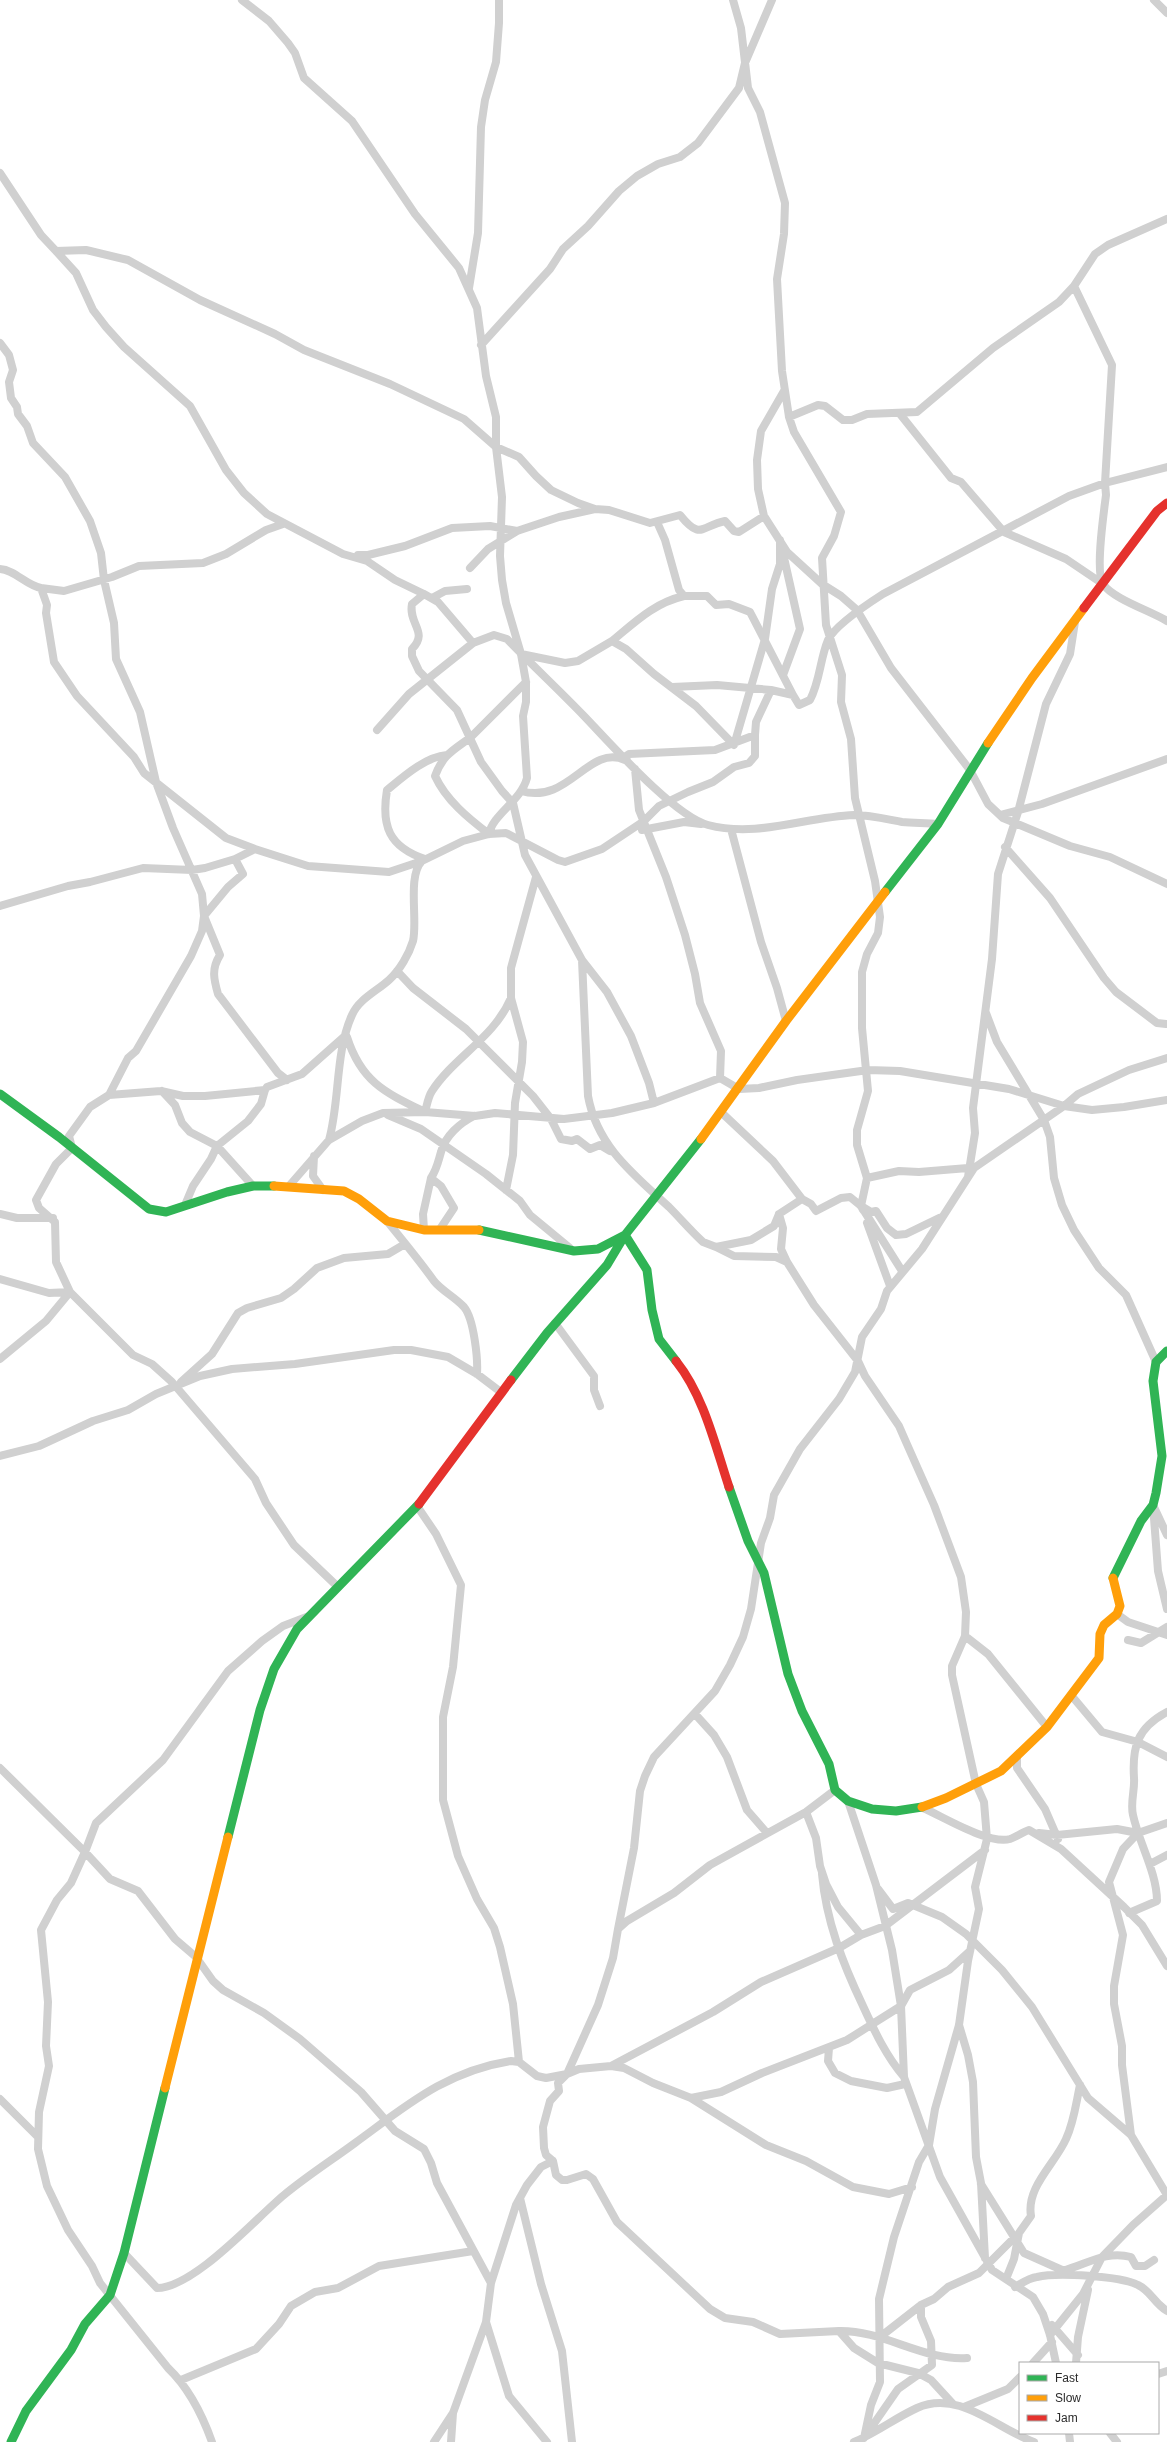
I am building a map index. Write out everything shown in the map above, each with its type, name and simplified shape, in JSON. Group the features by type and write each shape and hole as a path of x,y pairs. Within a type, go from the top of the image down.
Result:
{"street":[{"path":"242,0 268,21 288,42 295,53 304,78 352,121 415,214 459,268 477,308 486,376 496,417 496,448 502,497 500,556 506,603 521,654 526,682 526,702 523,716 527,778 513,803 490,827 489,834"},
{"path":"469,288 478,234 481,127 485,100 496,62 499,0"},
{"path":"733,0 741,28 748,88 760,112 784,203 784,234 777,279 784,391 789,417 794,432 841,512 836,530 822,558 822,584 829,639 837,656 842,675 841,702 851,739 855,798 879,902 880,917 878,933 862,972 862,1028 868,1070 868,1091 857,1130 856,1145 867,1178 861,1206 890,1286"},
{"path":"482,345 550,269 563,249 588,226 619,191 637,176 658,164 680,157 698,143 739,88 745,63 772,0"},
{"path":"1154,0 1167,13"},
{"path":"0,173 41,235 76,273 93,310 106,327 124,347 190,406 202,424 226,470 244,493 267,514 283,524 343,554 367,560 395,580 438,602 473,643"},
{"path":"789,417 818,405 825,406 843,420 852,420 867,414 900,414 917,412 993,348 1059,302 1074,286 1095,254 1108,245 1167,219"},
{"path":"56,251 86,250 128,260 200,300 275,334 304,350 390,384 464,419 496,448 519,457 551,490 578,503 595,509 609,510 650,522 657,522 680,515 690,526 697,530 705,530 725,522 734,531 740,532 764,516"},
{"path":"1074,286 1112,365 1105,483 1106,495 1099,570 1103,584"},
{"path":"0,343 9,356 13,370 10,382 11,398 17,407 18,414 27,426 33,443 65,477 90,521 101,553 104,580 114,623 116,659 140,712 156,782 173,828 202,894 204,916 202,931 191,956 136,1051 128,1058 109,1095"},
{"path":"784,391 772,410 760,439 757,460 764,516 787,552 822,584 841,596 857,610 891,668 970,770 988,804 1000,816 1070,846 1110,857 1167,884"},
{"path":"900,414 951,478 961,482 1004,532 1066,559 1115,594 1167,621"},
{"path":"521,654 565,664 578,661 612,641 630,624 658,604 684,596 707,596 716,605 741,607 750,612 799,705 810,700 818,685 829,639 857,610 883,594 1004,532 1069,496 1105,483 1167,467"},
{"path":"12,2442 26,2411 71,2350 85,2324 110,2295 124,2253 196,1957 260,1710 274,1669 288,1641 310,1616 417,1506 555,1323 607,1265 625,1235 657,1197 722,1113 786,1021 938,824 970,770 1032,678 1157,511 1167,503"},
{"path":"470,568 488,549 517,531 559,517 595,509"},
{"path":"657,522 665,540 679,590 684,596"},
{"path":"0,569 8,569 32,586 64,591 104,580 139,566 204,563 226,554 266,530 283,524"},
{"path":"343,554 368,555 406,546 452,528 490,526 517,531"},
{"path":"734,745 765,639 772,589 780,564 780,540"},
{"path":"780,540 800,630 782,675"},
{"path":"41,588 47,605 54,662 77,696 134,757 144,773 226,838 255,850 308,866 389,872 424,860 463,841 489,834 506,833 516,837 524,844 565,862 602,849 628,832 645,825 684,822 731,829 774,828 830,817 860,815 903,822 938,824"},
{"path":"467,589 445,591 428,596 412,604 410,614 420,635 418,643 412,649 412,656 419,671 427,681 457,710 471,737 474,750 481,762 502,791 513,803 524,844 525,855 536,878 582,960 607,992 631,1036 649,1083 654,1103"},
{"path":"968,1178 968,1168 975,1133 973,1108 986,1012 998,874 1013,822 1018,812 1046,704 1070,654 1075,620"},
{"path":"377,730 409,694 473,643 494,635 507,640 635,769 669,801 690,817 706,825"},
{"path":"612,641 626,649 654,674 696,706 734,745"},
{"path":"489,834 468,818 440,786 435,776 447,755 460,743 471,737 526,682"},
{"path":"672,687 717,685 771,690 793,695"},
{"path":"645,825 659,806 713,782 734,767 749,763 756,756 756,722 771,690"},
{"path":"627,761 626,756 629,754 715,750 734,745 755,735"},
{"path":"424,860 410,854 401,847 384,821 387,790 424,763 438,756 447,755"},
{"path":"521,791 534,795 549,792 605,757 618,757 627,761"},
{"path":"1000,816 1018,812 1167,759"},
{"path":"635,769 639,810 666,878 685,935 695,974 700,1003 721,1050 720,1078"},
{"path":"731,829 761,942 777,988 786,1021"},
{"path":"1005,847 1050,898 1112,988 1157,1023 1166,1024"},
{"path":"0,906 68,886 90,882 143,868 192,870 235,859 255,850"},
{"path":"204,916 224,892 243,874 235,859"},
{"path":"329,1140 334,1122 346,1035 352,1014 358,1005 397,971 413,940 415,876 418,865 424,860"},
{"path":"506,1190 513,1155 515,1114 518,1082 522,1062 523,1042 511,998 512,962 536,878"},
{"path":"204,916 220,955 215,962 213,980 218,994 278,1073 287,1080"},
{"path":"582,960 588,1096 592,1116 613,1152 703,1242 734,1256 776,1257 787,1262"},
{"path":"397,971 413,988 466,1029 478,1043 518,1082 551,1119 561,1139 572,1141 577,1139 590,1148 600,1145 613,1152"},
{"path":"425,1112 431,1092 478,1043 505,1012 511,998"},
{"path":"986,1012 998,1042 1044,1120 1050,1137 1054,1178 1062,1205 1074,1230 1098,1268 1126,1295 1156,1362 1153,1381 1162,1456 1153,1504 1158,1571 1167,1609"},
{"path":"185,1205 193,1186 211,1159 217,1146 248,1121 261,1104 267,1087 302,1074 346,1035"},
{"path":"346,1035 361,1068 373,1083 386,1093 425,1112"},
{"path":"968,2358 946,2358 856,2331 780,2334 753,2322 725,2318 710,2309 617,2222 592,2179 586,2174 562,2180 556,2175 553,2161 546,2155 543,2126 550,2101 559,2091 558,2083 567,2074 598,2005 613,1958 634,1848 643,1784 654,1758 715,1691 744,1636 751,1609 761,1543 770,1518 774,1495 800,1449 840,1399 858,1361 862,1337 881,1309 890,1286 922,1249 941,1217 974,1168 1064,1106 1078,1094 1094,1085 1129,1070 1167,1058"},
{"path":"720,1078 739,1089 759,1088 797,1080 868,1070 900,1071 976,1085 1009,1089 1064,1106 1092,1110 1124,1108 1167,1100"},
{"path":"289,1186 329,1140 362,1120 384,1113 425,1112 475,1116 495,1113 551,1119 592,1116 654,1103 720,1078"},
{"path":"72,1148 69,1136 90,1107 109,1095 161,1091 183,1096 205,1096 265,1090"},
{"path":"161,1091 175,1105 182,1123 190,1132 217,1146 253,1186"},
{"path":"0,1094 72,1148 148,1209 166,1212 185,1205 253,1186 289,1186 349,1194 359,1198 387,1221 424,1264 435,1282 465,1308 470,1320 478,1359 477,1374"},
{"path":"384,1113 421,1129 506,1190 520,1201 530,1215 574,1251"},
{"path":"722,1113 738,1130 773,1161 802,1199 811,1204 816,1211 841,1198 850,1197 871,1212 876,1211 887,1228 896,1235 906,1234 941,1217"},
{"path":"424,1230 422,1214 431,1178 439,1162 444,1146 453,1131 475,1116"},
{"path":"53,1218 39,1208 36,1200 56,1164 72,1148"},
{"path":"314,1156 313,1176 315,1181 323,1190"},
{"path":"867,1178 899,1172 968,1168"},
{"path":"431,1178 441,1186 454,1208 440,1229"},
{"path":"716,1247 751,1240 774,1226 779,1214 802,1199"},
{"path":"861,1206 902,1271"},
{"path":"0,1214 22,1218 53,1218"},
{"path":"779,1214 783,1228 781,1249 787,1262 814,1305 858,1361 865,1376 898,1426 953,1553 965,1596 965,1636 952,1666 952,1675 976,1784 984,1802 987,1839 975,1887 979,1909 970,1951 959,2025 935,2109 929,2145 919,2162 912,2187 894,2237 879,2299 880,2337 878,2363 880,2382 871,2405 863,2440"},
{"path":"53,1218 56,1262 70,1292 133,1355 152,1364 176,1386 255,1479 266,1503 294,1545 338,1587"},
{"path":"387,1221 424,1230 474,1229 574,1251 598,1249 625,1235"},
{"path":"625,1235 647,1270 652,1310 659,1339 688,1376 704,1414 748,1541 759,1562 788,1674 802,1711 829,1764 836,1790 848,1801 872,1809 896,1811 922,1808 1002,1771 1047,1728 1099,1658 1100,1634 1104,1625 1117,1614 1120,1606 1114,1587 1113,1575 1141,1521 1153,1504"},
{"path":"176,1386 212,1354 238,1313 247,1308 280,1298 294,1289 318,1268 344,1258 388,1254 406,1244"},
{"path":"0,1280 49,1293 70,1292"},
{"path":"0,1359 27,1339 46,1321 70,1292"},
{"path":"555,1323 594,1376 594,1390 600,1406"},
{"path":"0,1456 39,1446 93,1421 128,1410 156,1394 200,1376 232,1368 295,1364 394,1350 411,1350 448,1357 477,1374 502,1393"},
{"path":"1156,1362 1167,1351"},
{"path":"1153,1504 1167,1535"},
{"path":"417,1506 429,1522 461,1585 453,1667 443,1717 443,1800 458,1856 480,1906 494,1928 500,1948 513,2004 519,2062"},
{"path":"1117,1614 1128,1622 1164,1634"},
{"path":"212,2442 200,2411 181,2380 168,2368 100,2283 92,2266 68,2230 47,2186 37,2136 42,2094 49,2066 46,2046 48,2002 41,1930 57,1900 71,1883 96,1823 163,1760 228,1671 262,1641 283,1626 310,1616"},
{"path":"1128,1640 1141,1643 1164,1634 1167,1627"},
{"path":"965,1636 988,1654 1047,1728"},
{"path":"1071,1695 1102,1732 1138,1742 1167,1757"},
{"path":"1129,1913 1157,1901 1150,1864 1132,1814 1134,1779 1132,1769 1133,1753 1147,1727 1167,1712"},
{"path":"694,1714 714,1735 726,1757 747,1810 767,1833"},
{"path":"1016,1758 1017,1768 1041,1803 1057,1834 1061,1849"},
{"path":"0,1768 85,1852 110,1879 138,1891 175,1939 196,1957 213,1981 223,1990 264,2013 300,2039 339,2071 395,2131 424,2149 432,2163 437,2183 491,2283"},
{"path":"618,1929 627,1921 674,1893 710,1865 806,1812 836,1790"},
{"path":"848,1801 876,1885 892,1950 901,2006 905,2081"},
{"path":"922,1808 954,1822 964,1830 974,1831 987,1839 1009,1839 1029,1830 1061,1849 1114,1897 1142,1925 1167,1966"},
{"path":"806,1812 816,1838 829,1921 848,1978 893,2064 905,2081 940,2177 986,2262 992,2270 1015,2287 1032,2297 1043,2314 1052,2335 1056,2362"},
{"path":"1131,2135 1122,2065 1122,2046 1114,2004 1114,1986 1123,1935 1117,1917 1114,1897 1109,1882 1123,1849 1138,1833 1167,1823"},
{"path":"1036,1833 1057,1834 1117,1829 1138,1833"},
{"path":"612,2066 713,2012 761,1982 839,1948 861,1935 885,1926 914,1906 985,1850"},
{"path":"1150,1864 1167,1855"},
{"path":"822,1874 838,1907 861,1935"},
{"path":"876,1885 893,1908 908,1903 942,1917 973,1940 1032,2007 1088,2098 1131,2135 1167,2195 1133,2225 1102,2256 1090,2277 1083,2294 1034,2362"},
{"path":"691,2098 721,2092 762,2073 829,2048 901,2006 910,1990 949,1970 970,1951"},
{"path":"959,2025 963,2033 973,2082 976,2157 981,2183 986,2262"},
{"path":"829,2048 828,2061 836,2073 851,2081 887,2088 905,2081"},
{"path":"124,2253 157,2288 163,2288 174,2283 215,2257 243,2234 284,2195 420,2095 455,2077 498,2063 519,2062 542,2077 567,2074 579,2069 612,2066 624,2068 653,2083 691,2098 766,2145 806,2161 853,2188 889,2194 912,2187"},
{"path":"1006,2279 1016,2239 1022,2227 1031,2216 1029,2205 1070,2131 1080,2085"},
{"path":"0,2099 37,2136"},
{"path":"434,2442 453,2413 486,2322 491,2283 520,2198 540,2167 553,2161"},
{"path":"981,2183 1024,2252 1074,2275"},
{"path":"520,2198 541,2284 562,2351 572,2442"},
{"path":"880,2337 921,2305 934,2299 948,2287 969,2279 986,2262 1016,2239"},
{"path":"181,2380 256,2349 279,2324 291,2306 315,2292 338,2288 379,2266 473,2251"},
{"path":"1015,2287 1029,2279 1064,2271 1102,2256 1121,2255 1131,2257 1136,2266 1145,2266 1154,2260"},
{"path":"1044,2275 1074,2275 1135,2284 1147,2290 1155,2304 1167,2311"},
{"path":"1077,2359 1078,2337 1090,2277"},
{"path":"863,2440 898,2389 932,2365 931,2341 921,2317 921,2305"},
{"path":"486,2322 509,2396 519,2411 547,2442"},
{"path":"839,2331 854,2348 878,2363 920,2374 931,2380 953,2404"},
{"path":"1052,2335 1077,2359"},
{"path":"964,2407 1008,2390 1019,2378"},
{"path":"854,2442 863,2440 918,2408 942,2403 964,2407 1022,2438 1034,2442"},
{"path":"451,2442 453,2413"},
{"path":"1111,2434 1117,2442"}],"traffic: fast":[{"path":"885,892 938,824 988,743"},
{"path":"0,1094 59,1137 149,1209 166,1212 227,1192 253,1186 274,1186"},
{"path":"511,1380 547,1333 607,1265 625,1235 701,1139"},
{"path":"479,1230 574,1251 598,1249 625,1235 647,1270 652,1310 659,1339 676,1361"},
{"path":"1113,1578 1141,1521 1153,1505 1156,1493 1162,1456 1153,1381 1156,1362 1167,1351"},
{"path":"729,1487 748,1541 764,1573 788,1674 802,1711 829,1764 835,1790 848,1801 872,1809 896,1811 922,1807"},
{"path":"228,1837 260,1710 274,1669 297,1629 419,1504"},
{"path":"11,2442 26,2411 71,2350 85,2324 110,2295 124,2253 165,2088"}],"traffic: slow":[{"path":"988,743 1032,678 1084,608"},
{"path":"701,1139 786,1021 885,892"},
{"path":"274,1186 344,1191 359,1199 387,1221 424,1230 479,1230"},
{"path":"922,1807 946,1798 1001,1771 1047,1727 1099,1658 1100,1634 1104,1625 1117,1614 1120,1606 1113,1578"},
{"path":"165,2088 228,1837"}],"traffic: jam":[{"path":"1084,608 1157,511 1167,503"},
{"path":"676,1361 686,1375 708,1421 729,1487"},
{"path":"419,1504 511,1380"}]}
